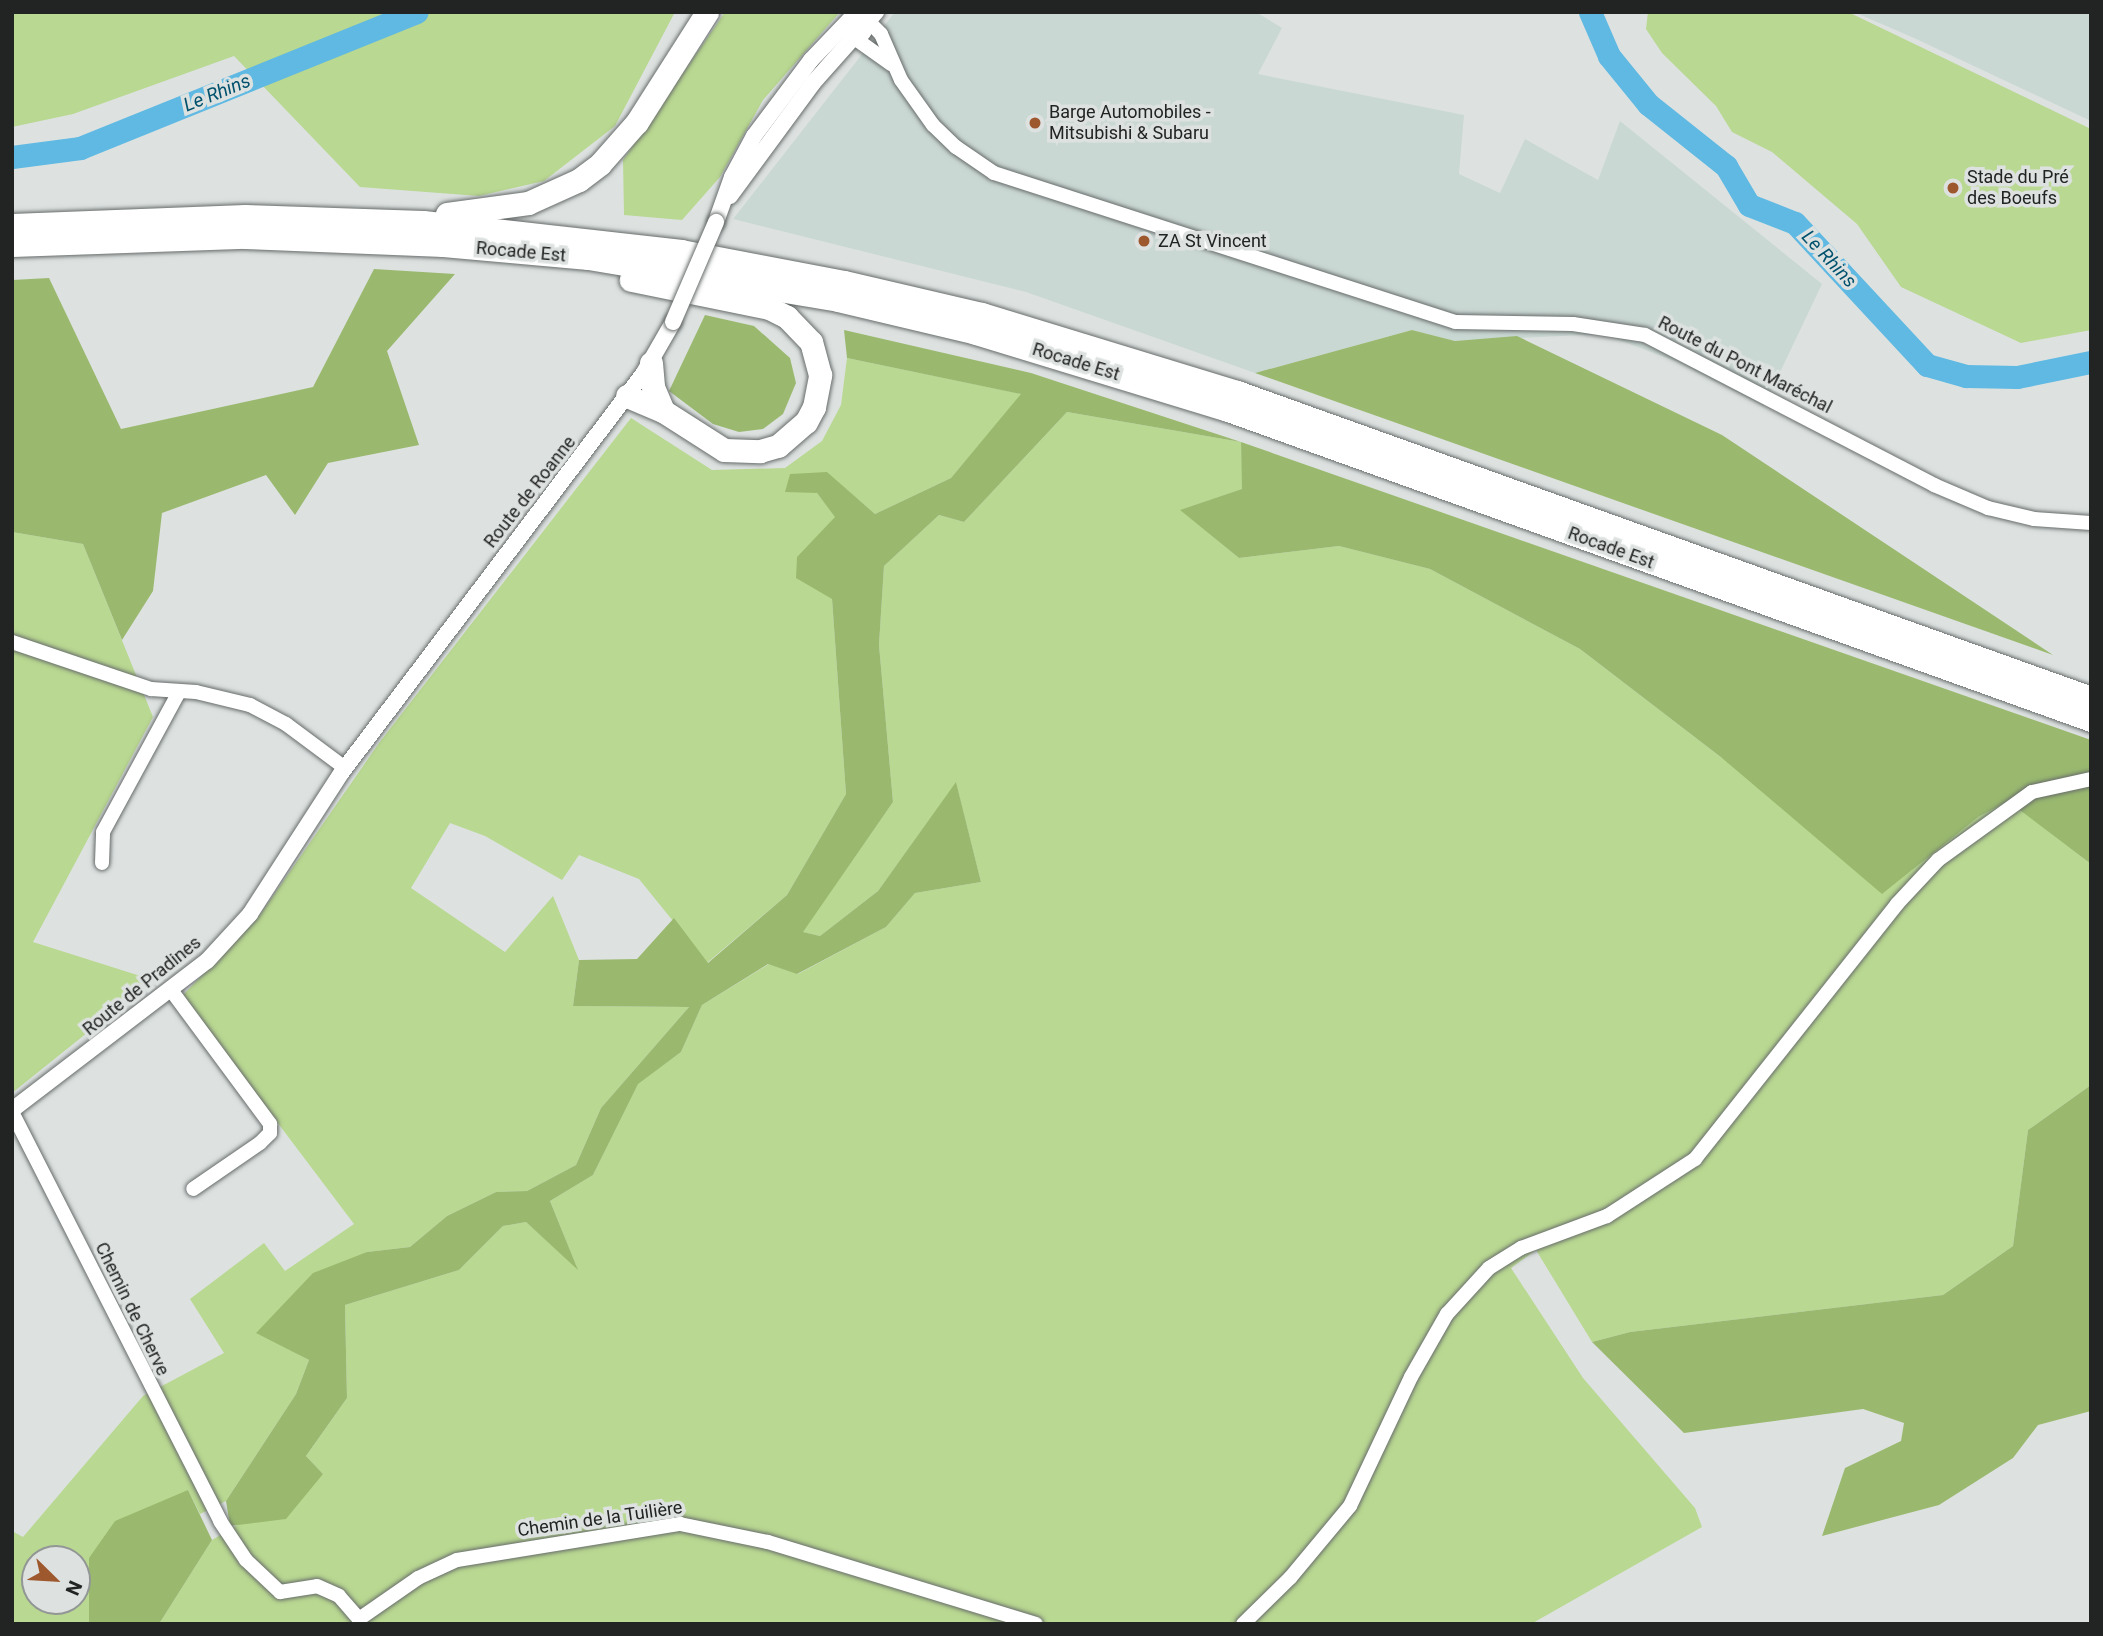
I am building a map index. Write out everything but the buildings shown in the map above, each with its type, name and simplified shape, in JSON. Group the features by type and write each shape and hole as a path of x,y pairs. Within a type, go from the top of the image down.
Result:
{"highway":[{"path":"423,222 438,214 528,203 579,180 636,122 707,12"},
{"name":"Rocade Est","path":"12,225 245,216 423,222 681,251 982,314 1237,392 2091,698"},
{"name":"Rocade Est","path":"12,245 245,237 366,240 542,253 838,300 1102,369 1228,410 2091,720"},
{"path":"542,253 572,270 769,308 800,328 818,358 820,375 814,407 793,435 778,446 742,452 724,450 663,411 626,396"},
{"path":"651,363 653,387 663,411"}],"street":[{"name":"Route du Pont Maréchal","path":"860,19 933,125 956,148 994,173 1455,322 1573,324 1645,335 1977,503 2034,519 2091,523"},
{"name":"Route du Pont Maréchal","path":"860,19 885,41 891,64"},
{"name":"Route de Roanne","path":"345,768 651,363 673,322 726,200 860,19"},
{"path":"12,642 151,689 250,705 286,724 345,768"},
{"path":"102,863 103,832 179,692"},
{"name":"Route de Pradines","path":"12,1111 207,961 250,914 345,768"},
{"path":"1243,1624 1290,1578 1350,1506 1411,1377 1447,1314 1489,1268 1521,1248 1607,1216 1695,1160 1897,904 1938,860 2032,792 2091,779"},
{"path":"171,990 270,1124 270,1133 260,1143 194,1189"},
{"name":"Chemin de Cherve","path":"12,1111 220,1521"},
{"name":"Chemin de la Tuilière","path":"220,1521 266,1583 280,1592 317,1586 339,1596 359,1619 418,1578 457,1560 680,1524 768,1542 1036,1624"}],"shaded area":[{"path":"895,12 1256,12 1282,28 1258,74 1464,115 1459,174 1500,193 1525,139 1598,180 1620,121 1822,284 1764,406 1678,362 1603,334 1455,341 1412,330 1255,373 1026,292 733,219"},
{"path":"1854,12 2091,12 2091,121 1914,38"}],"green space":[{"path":"12,12 675,12 615,126 544,181 479,196 360,187 234,56 73,114 12,127"},
{"path":"725,12 840,12 763,100 720,177 682,220 624,215 623,160"},
{"name":"Stade du Pré des Boeufs","path":"1648,12 1848,12 2091,129 2091,330 2021,343 1901,287 1857,224 1772,152 1732,132 1716,106 1662,53 1646,29"},
{"path":"374,269 455,274 387,351 419,445 328,463 295,515 266,475 162,513 153,591 122,640 83,544 12,532 12,280 49,278 121,429 313,387"},
{"path":"705,315 754,326 790,358 796,383 783,414 763,429 739,432 713,424 669,391"},
{"path":"844,330 1031,373 1241,442 1067,412 964,522 939,515 884,566 879,645 893,802 803,932 820,936 878,891 956,782 981,882 915,893 886,927 797,974 768,964 702,1005 681,1052 638,1084 593,1175 550,1201 578,1270 526,1222 503,1226 459,1270 345,1305 347,1398 306,1456 323,1474 286,1519 230,1526 226,1501 296,1394 309,1360 256,1333 313,1273 367,1252 410,1247 447,1216 496,1192 527,1191 576,1165 601,1108 689,1007 573,1006 579,960 637,959 674,918 708,963 787,895 846,794 832,599 796,578 797,557 835,517 817,493 785,492 790,474 827,472 875,514 951,478 1021,394 847,358"},
{"path":"1412,330 1455,341 1517,336 1722,435 2053,655 1255,373"},
{"path":"847,358 1022,394 951,478 875,514 827,473 817,493 836,517 798,557 832,599 846,794 787,895 707,963 639,879 579,855 562,880 485,836 450,823 411,888 505,952 553,896 579,960 573,1006 689,1007 601,1108 576,1165 527,1191 496,1192 447,1216 410,1247 367,1252 257,1332 309,1360 296,1394 226,1501 200,1514 188,1490 91,1557 91,1545 21,1545 21,1615 89,1615 89,1624 12,1624 12,1531 23,1537 143,1396 224,1353 190,1299 264,1243 285,1271 354,1224 182,996 257,919 379,743 631,418 712,470 785,468 822,441 841,405"},
{"path":"1067,412 1241,442 1243,489 1181,510 1239,558 1339,546 1430,569 1580,649 1722,758 1978,817 2008,800 2091,864 2091,1085 2028,1130 2013,1246 1943,1295 1630,1332 1592,1342 1536,1250 1511,1268 1583,1378 1695,1508 1702,1527 1531,1624 159,1624 212,1540 323,1474 306,1456 347,1398 345,1305 459,1270 503,1226 526,1222 577,1268 550,1201 593,1175 638,1083 681,1052 702,1005 769,964 798,974 886,927 915,893 981,882 956,783 878,891 820,936 802,932 893,802 879,645 884,566 939,515 964,522"},
{"path":"1241,442 2091,740 2091,864 2008,801 1978,817 1882,894 1722,758 1580,649 1430,569 1339,546 1239,558 1180,510 1242,489"},
{"path":"12,532 83,544 153,717 33,942 153,980 12,1093"},
{"path":"2091,1085 2091,1411 2038,1425 2013,1458 1939,1505 1822,1536 1845,1468 1901,1441 1904,1423 1863,1409 1684,1433 1592,1342 1630,1332 1943,1295 2013,1246 2028,1130"},
{"path":"188,1490 212,1540 159,1624 89,1624 91,1555 115,1521"}],"waterway":[{"name":"Le Rhins","path":"12,157 80,148 417,12"},
{"name":"Le Rhins","path":"1590,12 1609,56 1648,104 1726,166 1749,205 1795,223 1927,365 1966,376 2017,377 2091,362"}],"place":[{"name":"Barge Automobiles - Mitsubishi & Subaru","path":"1035,123"},
{"name":"Stade du Pré des Boeufs","path":"1953,188"},
{"name":"ZA St Vincent","path":"1144,241"}]}
